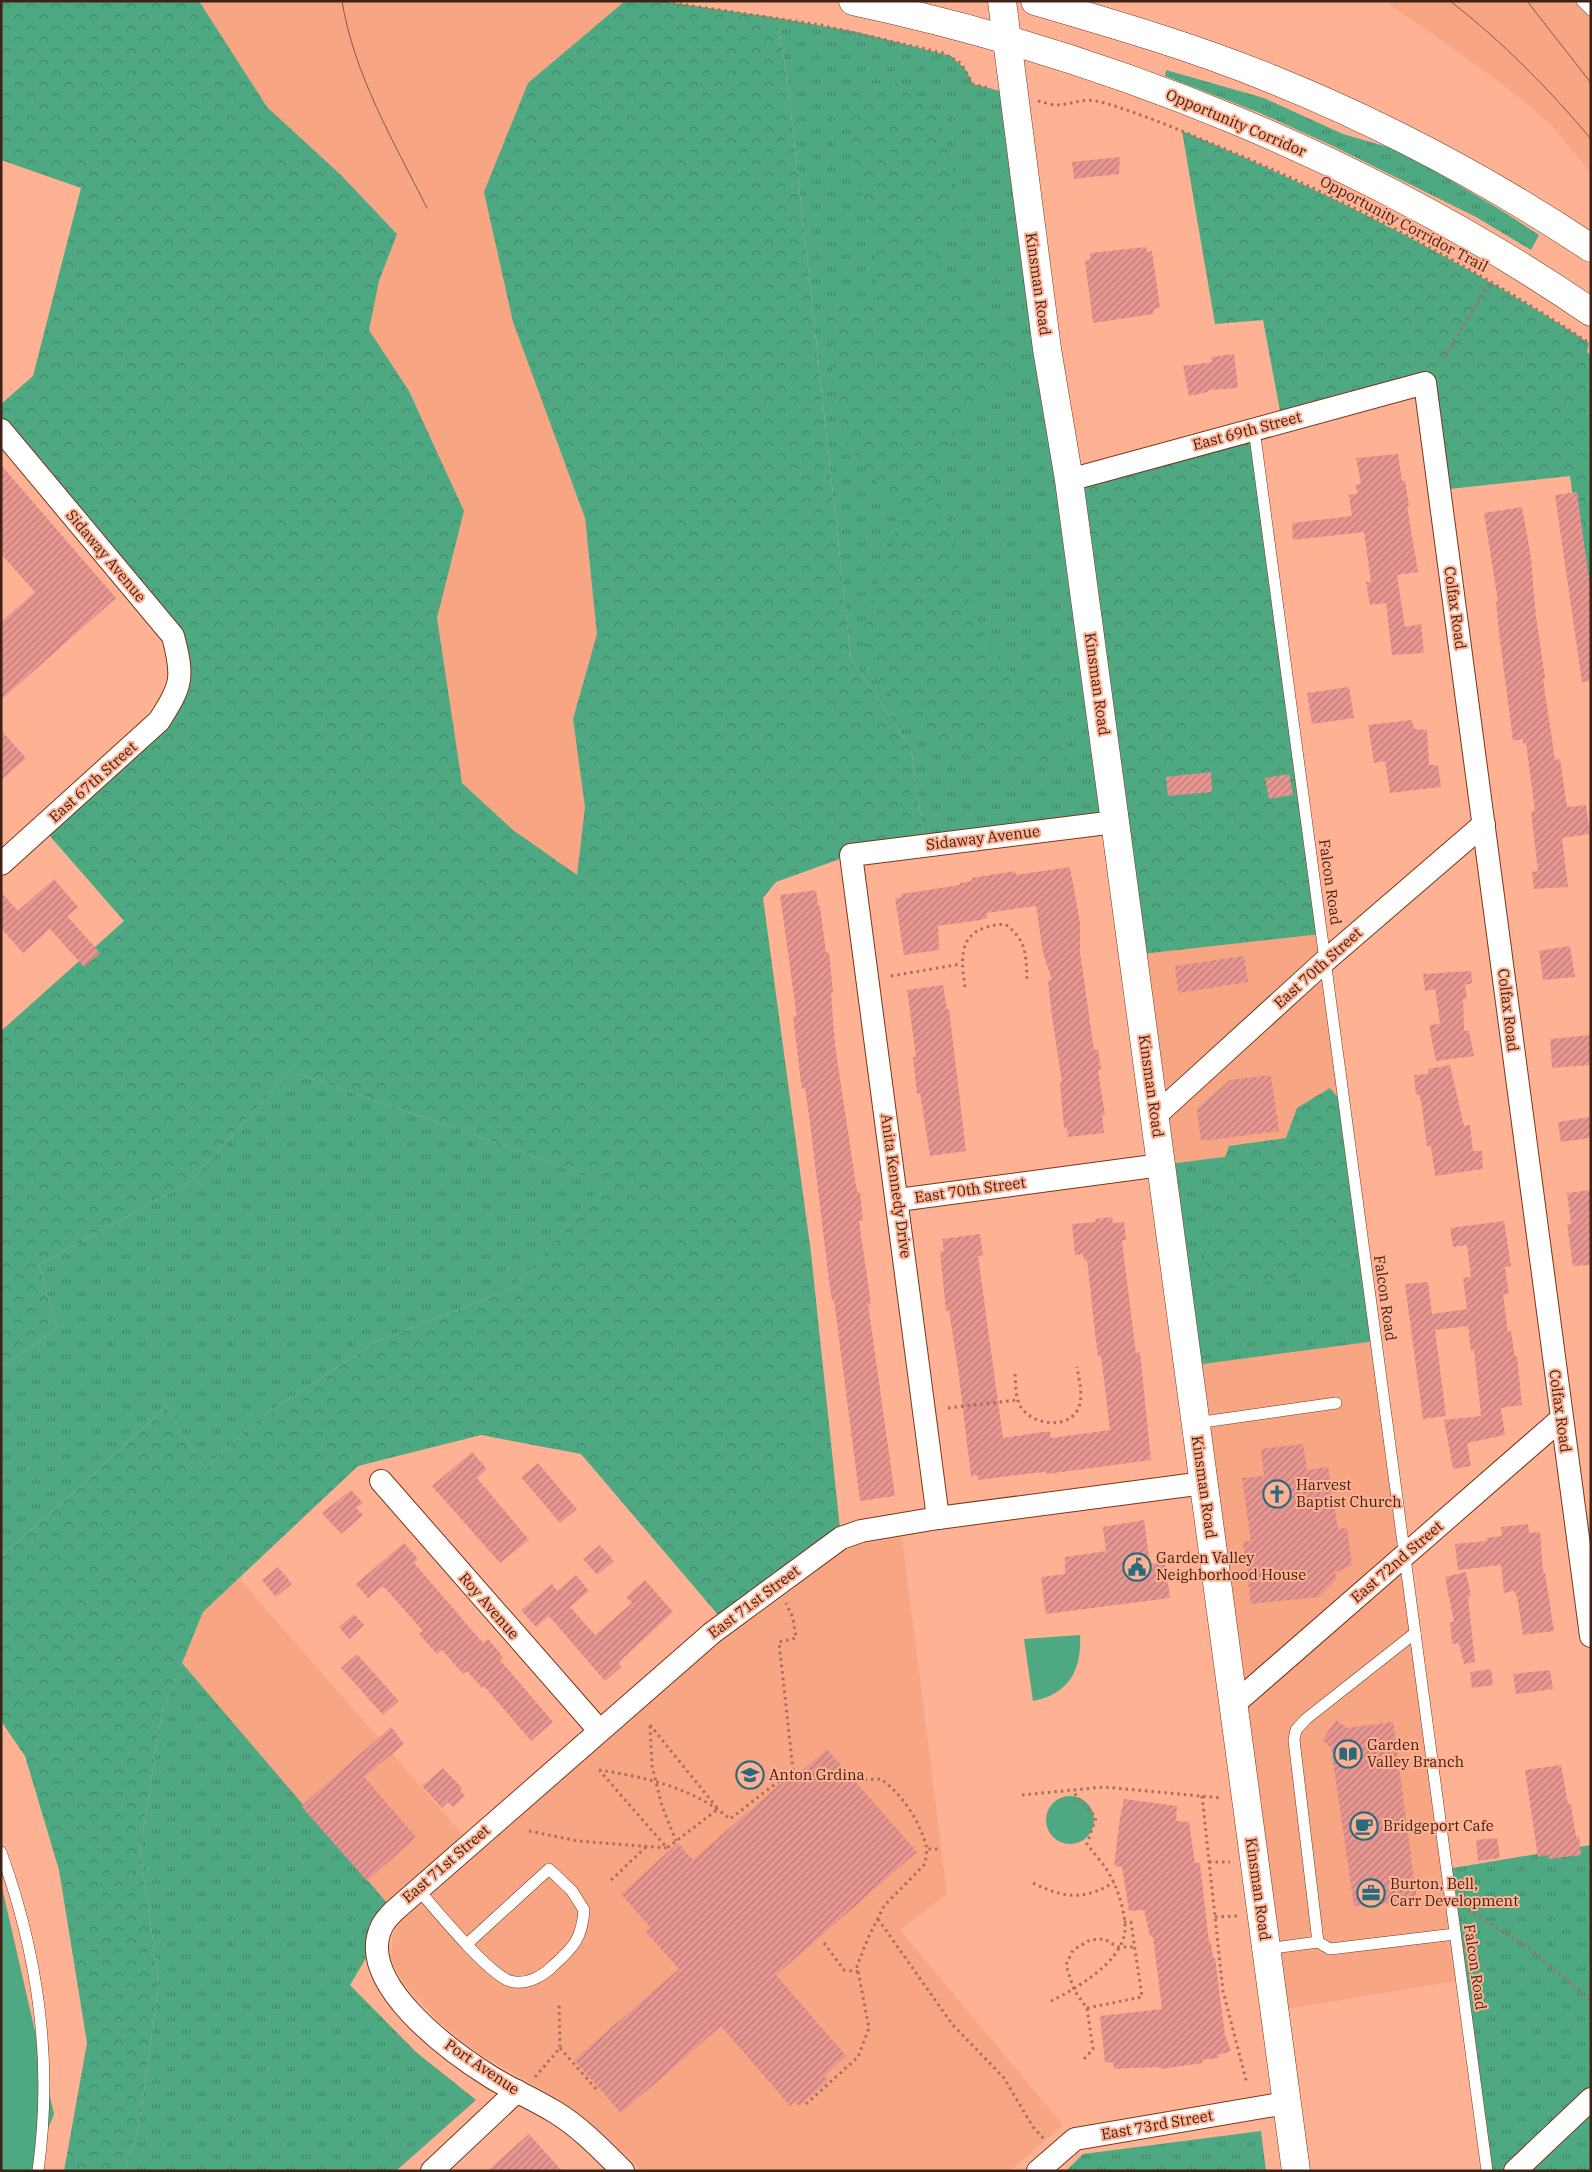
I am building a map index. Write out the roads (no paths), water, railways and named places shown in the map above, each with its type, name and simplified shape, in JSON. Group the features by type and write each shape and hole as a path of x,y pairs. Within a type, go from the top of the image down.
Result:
{"main road":[{"name":"Opportunity Corridor","path":"853,1 939,22 1006,42 1140,84 1222,115 1363,178 1465,233 1590,311"},
{"name":"Kinsman Road","path":"1002,1 1047,349 1069,480 1116,822 1296,2171"},
{"path":"1035,1 1128,28 1270,78 1384,130 1506,195 1591,248"}],"street":[{"name":"East 69th Street","path":"1069,480 1425,383"},
{"name":"Colfax Road","path":"1425,383 1591,1636"},
{"name":"Sidaway Avenue","path":"1,430 173,636 180,666 177,694"},
{"name":"East 67th Street","path":"1,864 159,721 177,694"},
{"name":"Sidaway Avenue","path":"851,855 1116,822"},
{"name":"East 70th Street","path":"1155,1116 1325,961 1484,824"},
{"name":"Anita Kennedy Drive","path":"851,855 898,1200 938,1518"},
{"name":"East 70th Street","path":"898,1200 1161,1165"},
{"name":"East 72nd Street","path":"1233,1705 1561,1420"},
{"name":"Roy Avenue","path":"381,1481 599,1730"},
{"name":"East 71st Street","path":"394,1910 712,1633 841,1538 862,1531 938,1518 1204,1483"},
{"name":"Port Avenue","path":"394,1910 382,1926 378,1945 379,1966 385,1980 396,1995 427,2028 465,2059 525,2087 596,2144 623,2171"},
{"path":"432,2171 525,2087"},
{"path":"1515,2171 1591,2099"},
{"name":"East 73rd Street","path":"1038,2171 1075,2139 1286,2103"}],"lane":[{"path":"1582,1 1591,10"},
{"name":"Falcon Road","path":"1254,429 1487,2171"},
{"path":"1196,1423 1336,1403"},
{"path":"1318,1942 1294,1740 1296,1730 1415,1633"},
{"path":"1,1852 20,1910 35,1977 44,2039 44,2130 38,2171"},
{"path":"418,1889 466,1944 484,1962 510,1981 534,1980 567,1953 578,1939 584,1910 572,1891 549,1868 466,1944"},
{"path":"1266,1949 1318,1942 1330,1949 1455,1934"}],"tram line":[{"path":"342,1 348,28 365,82 427,208"},
{"path":"1450,1 1524,66 1591,139"},
{"path":"1527,1 1591,83"}],"place":[{"name":"Harvest Baptist Church","path":"1277,1494"},
{"name":"Garden Valley Neighborhood House","path":"1137,1567"},
{"name":"Garden Valley Branch","path":"1348,1754"},
{"name":"Anton Grdina","path":"750,1775"},
{"name":"Bridgeport Cafe","path":"1364,1826"},
{"name":"Burton, Bell, Carr Development","path":"1371,1893"}]}
